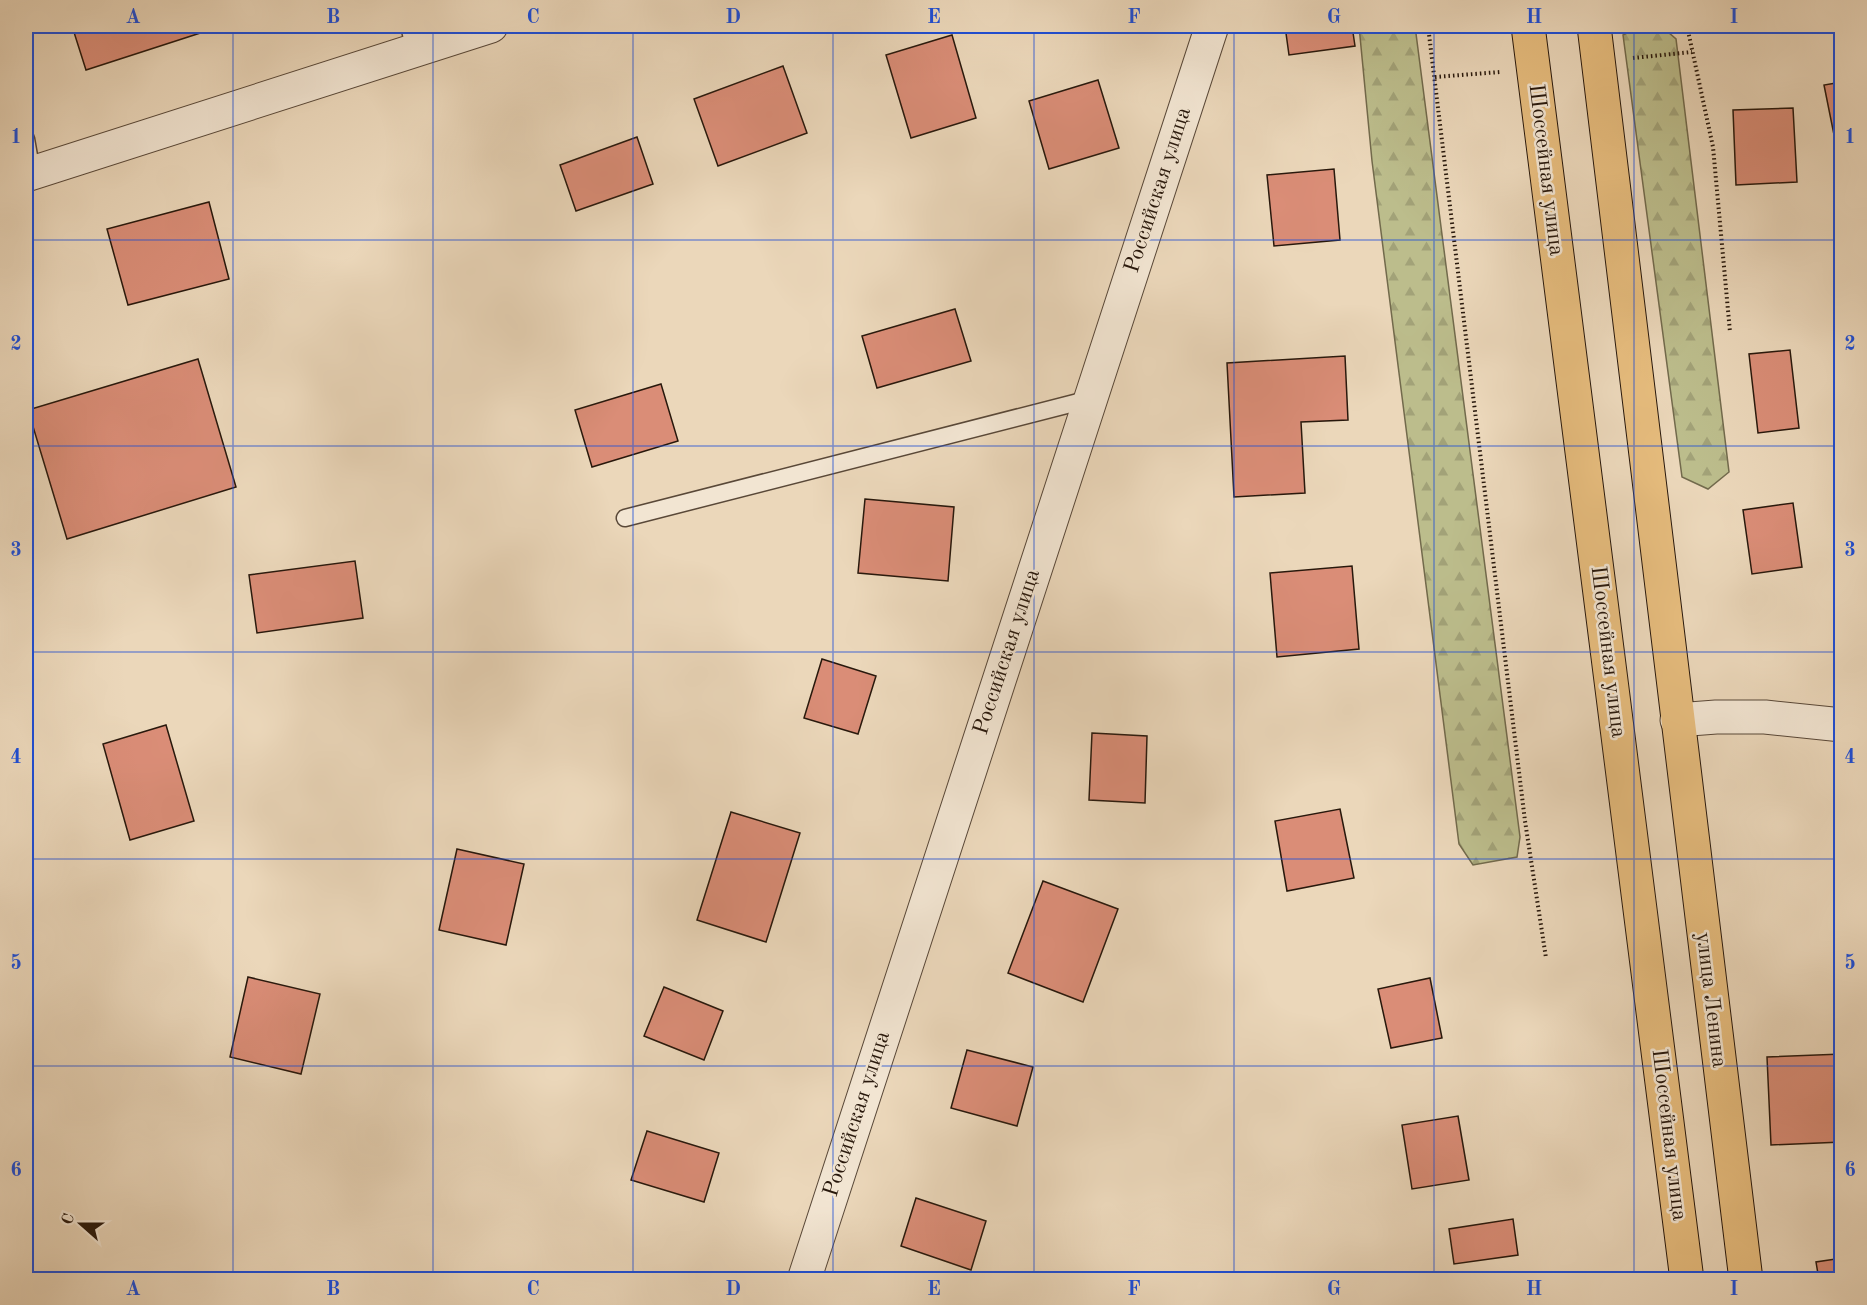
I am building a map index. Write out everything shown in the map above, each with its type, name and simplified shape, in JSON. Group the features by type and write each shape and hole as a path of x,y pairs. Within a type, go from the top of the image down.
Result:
{"main road":[{"name":"Шоссейная улица","path":"1528,26 1687,1280"},
{"path":"1594,26 1677,720"},
{"name":"улица Ленина","path":"1677,720 1746,1280"}],"street":[{"path":"29,174 412,38 491,26"},
{"name":"Российская улица","path":"804,1280 1212,26"},
{"path":"1677,720 1765,717 1842,725"}],"lane":[{"path":"26,139 29,174"},
{"path":"625,518 1090,399"}],"path":[{"path":"1428,26 1525,821 1546,958"},
{"path":"1687,26 1713,147 1730,332"}],"green space":[{"path":"1359,26 1415,26 1520,837 1517,857 1473,865 1459,844 1372,161"},
{"path":"1641,26 1661,26 1676,39 1729,472 1708,489 1682,477 1623,35"}],"building":[{"path":"72,26 222,26 86,70"},
{"path":"1285,26 1352,26 1355,46 1289,55"},
{"path":"952,35 976,118 911,138 886,55"},
{"path":"783,66 807,133 718,166 694,99"},
{"path":"1098,80 1119,148 1049,169 1029,101"},
{"path":"1842,82 1842,144 1836,145 1824,85"},
{"path":"1793,108 1797,182 1736,185 1733,110"},
{"path":"637,137 653,184 576,211 560,165"},
{"path":"1334,169 1340,240 1274,246 1267,175"},
{"path":"209,202 229,279 128,305 107,229"},
{"path":"955,309 971,361 877,388 862,336"},
{"path":"1790,350 1799,428 1758,433 1749,354"},
{"path":"1345,356 1348,420 1301,422 1305,493 1234,497 1227,363"},
{"path":"198,359 236,487 67,539 28,410"},
{"path":"661,384 678,441 592,467 575,410"},
{"path":"865,499 954,507 948,581 858,573"},
{"path":"1793,503 1802,567 1752,574 1743,510"},
{"path":"355,561 363,618 257,633 249,575"},
{"path":"1352,566 1359,649 1277,657 1270,573"},
{"path":"822,659 876,676 858,734 804,718"},
{"path":"166,725 194,821 130,840 103,744"},
{"path":"1092,733 1147,736 1145,803 1089,800"},
{"path":"1340,809 1354,878 1287,891 1275,821"},
{"path":"731,812 800,833 766,942 697,920"},
{"path":"457,849 524,864 506,945 439,930"},
{"path":"1043,881 1118,909 1083,1002 1008,973"},
{"path":"248,977 320,994 301,1074 230,1057"},
{"path":"1430,978 1442,1038 1391,1048 1378,989"},
{"path":"664,987 723,1011 704,1060 644,1036"},
{"path":"967,1050 1033,1067 1017,1126 951,1108"},
{"path":"1842,1054 1842,1142 1771,1145 1767,1057"},
{"path":"1458,1116 1469,1180 1412,1189 1402,1125"},
{"path":"647,1131 719,1153 704,1202 631,1180"},
{"path":"916,1198 986,1221 971,1270 901,1246"},
{"path":"1513,1219 1518,1255 1454,1264 1449,1229"},
{"path":"1842,1258 1842,1280 1819,1280 1816,1262"}]}
